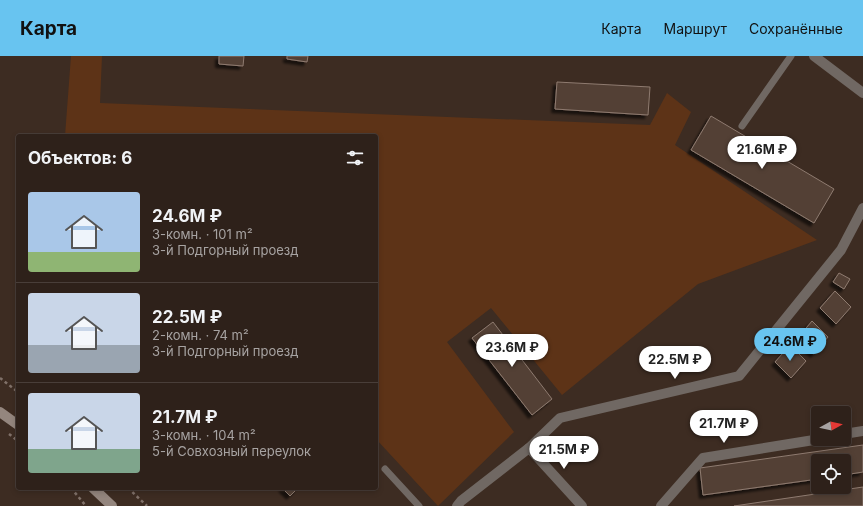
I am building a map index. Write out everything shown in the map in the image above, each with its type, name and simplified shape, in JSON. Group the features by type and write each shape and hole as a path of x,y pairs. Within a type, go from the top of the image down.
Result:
{"main road":[{"path":"0,412 16,424"},
{"path":"95,490 112,506"}],"street":[{"path":"814,56 863,93"},
{"path":"457,506 461,501 529,448 560,418 739,376 841,250 863,208"},
{"path":"851,433 863,431"},
{"path":"661,506 703,458 811,440"},
{"path":"529,448 582,506"}],"lane":[{"path":"742,126 791,56"},
{"path":"385,469 419,506"}],"path":[{"path":"0,378 16,390"},
{"path":"73,490 86,506"},
{"path":"130,490 147,506"}],"shaded area":[{"path":"71,56 102,56 100,103 650,125 667,93 691,112 675,145 817,240 698,284 562,395 491,308 447,342 514,432 438,506 378,441 378,134 65,134"}],"building":[{"path":"219,56 244,56 243,66 219,64"},
{"path":"287,56 308,56 307,62 287,59"},
{"path":"557,82 650,87 648,115 555,109"},
{"path":"711,116 834,189 814,223 691,150"},
{"path":"839,273 850,279 844,289 833,282"},
{"path":"835,291 851,307 836,324 820,308"},
{"path":"812,321 828,337 814,354 797,339"},
{"path":"493,322 552,399 532,415 472,338"},
{"path":"790,345 806,361 791,378 775,362"},
{"path":"863,445 863,472 851,474 851,454 811,454 811,480 703,495 700,468"},
{"path":"863,487 863,506 734,506 815,494 851,494 851,489"},
{"path":"284,490 296,490 290,496"}]}
